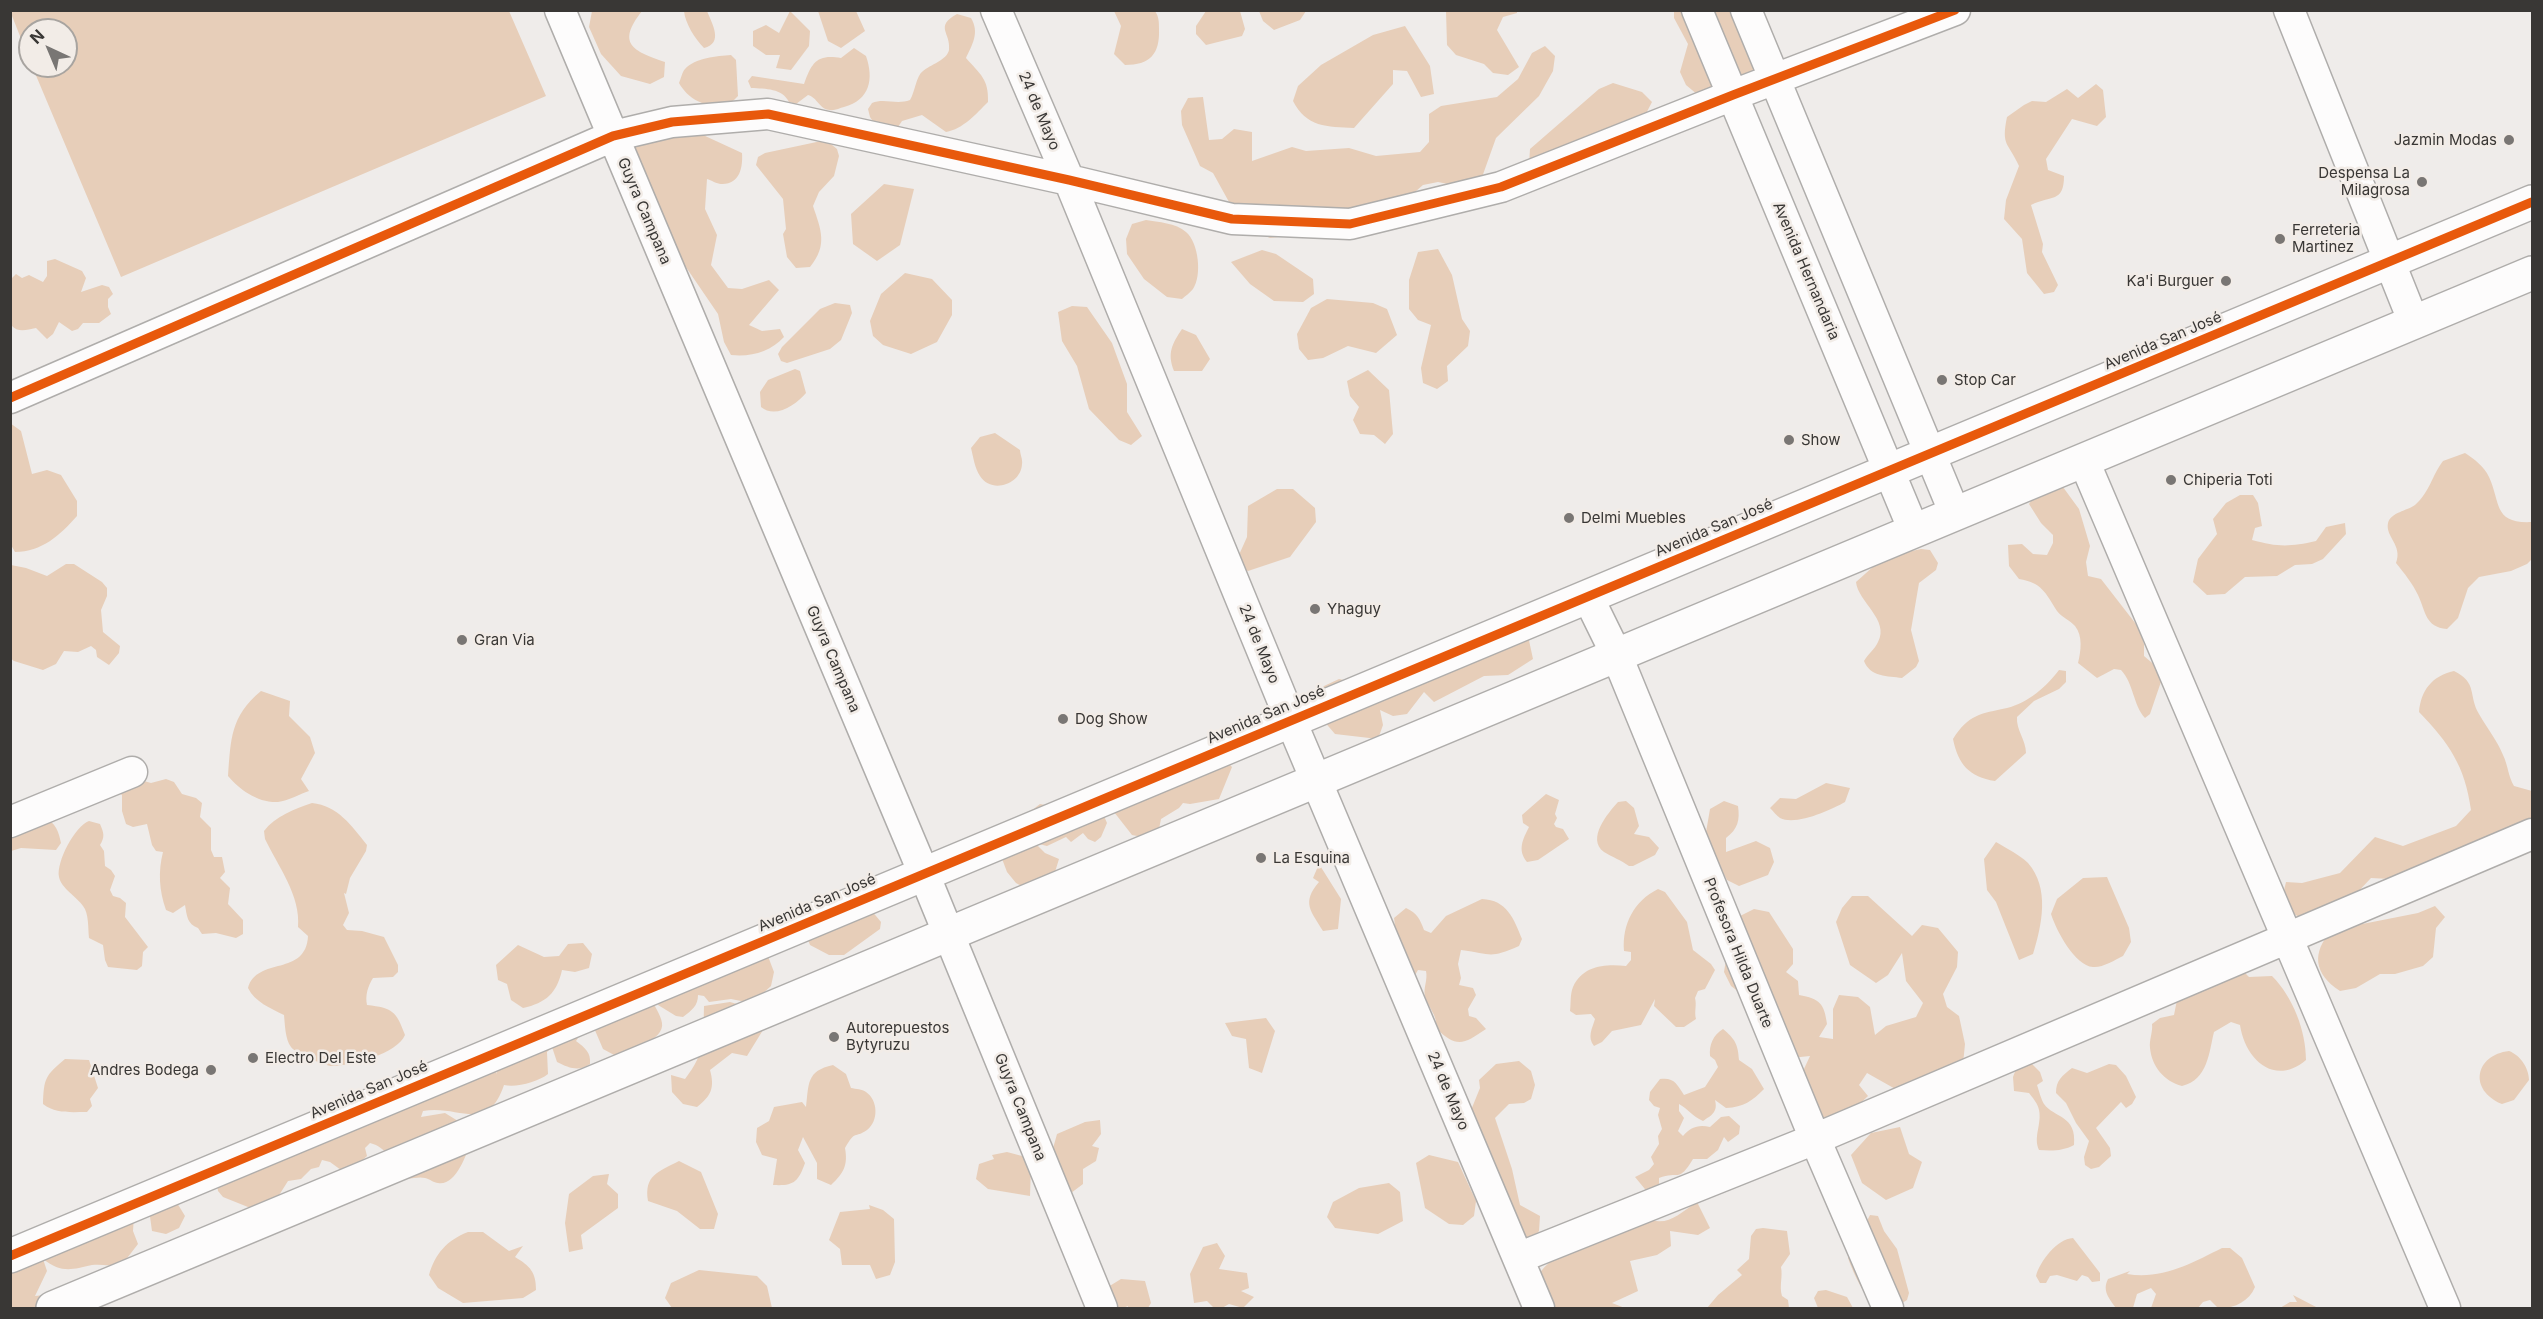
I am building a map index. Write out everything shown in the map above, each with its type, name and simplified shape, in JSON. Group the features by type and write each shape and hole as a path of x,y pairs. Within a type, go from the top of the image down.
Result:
{"street":[{"name":"Guyra Campana","path":"560,10 949,934 1097,1307"},
{"name":"24 de Mayo","path":"996,10 1069,180 1291,721 1539,1308"},
{"name":"Avenida Hernandaria","path":"1697,10 1914,531"},
{"path":"1746,10 1955,514"},
{"path":"10,398 613,136 672,122 768,114 1069,180 1232,219 1350,224 1501,187 1732,95 1955,10"},
{"path":"2289,10 2414,322"},
{"name":"Avenida San José","path":"10,1256 2532,202"},
{"path":"53,1308 2532,273"},
{"path":"2084,461 2445,1308"},
{"name":"Profesora Hilda Duarte","path":"1588,597 1617,656 1815,1138 1888,1308"},
{"path":"10,822 132,772"},
{"path":"1518,1258 1815,1138 2532,834"}],"shaded area":[{"path":"1259,10 1306,11 1300,20 1274,30 1263,21"},
{"path":"10,11 509,11 546,96 121,277 37,78 78,78 78,18 18,18 18,31"},
{"path":"592,11 642,11 634,22 629,39 637,50 665,62 664,77 650,84 621,76 601,54 589,27"},
{"path":"684,11 707,11 715,32 714,42 710,46 704,48 697,40 688,26"},
{"path":"790,11 810,31 809,46 791,70 776,68 780,55 766,55 753,46 753,31 766,25 779,33"},
{"path":"818,11 856,11 865,31 841,48 828,41"},
{"path":"1114,11 1155,11 1158,20 1158,45 1147,60 1125,65 1114,54 1121,26"},
{"path":"1206,11 1240,11 1245,29 1242,36 1206,45 1196,34 1196,26"},
{"path":"1446,11 1517,11 1517,13 1503,17 1497,30 1519,67 1508,75 1493,73 1484,64 1456,55 1447,45"},
{"path":"1674,11 1739,11 1764,69 1698,95 1686,85 1680,72 1688,44 1674,18"},
{"path":"957,14 971,18 974,23 974,39 966,58 985,82 988,102 958,128 946,132 922,115 902,121 894,133 882,135 870,117 868,109 872,103 881,101 910,100 921,73 948,54 949,44 945,26"},
{"path":"1405,26 1430,66 1434,94 1421,97 1407,71 1393,70 1393,84 1354,128 1318,124 1298,110 1293,101 1298,86 1321,65 1373,35"},
{"path":"1545,46 1555,56 1553,71 1539,96 1496,138 1481,180 1468,188 1438,182 1423,185 1377,225 1270,238 1256,232 1234,211 1213,173 1200,166 1182,125 1181,111 1188,98 1203,97 1209,140 1222,139 1234,129 1252,132 1252,161 1292,147 1306,151 1349,148 1376,156 1420,152 1429,142 1429,114 1441,106 1497,97 1518,79 1532,53"},
{"path":"854,48 866,56 870,73 868,88 853,104 837,109 827,109 808,95 796,104 789,102 778,92 751,88 748,81 752,76 804,84 816,61 826,57 841,58"},
{"path":"731,55 736,60 738,96 728,106 713,106 700,102 688,94 679,83 684,70 694,62"},
{"path":"1613,83 1642,92 1652,102 1638,129 1529,164 1530,149 1599,89"},
{"path":"2096,84 2103,90 2106,117 2097,126 2072,119 2046,159 2048,170 2064,176 2062,191 2055,197 2031,205 2043,244 2042,252 2058,285 2054,292 2044,294 2027,273 2022,239 2004,219 2006,200 2019,166 2005,139 2007,117 2032,101 2046,102 2067,89 2078,98"},
{"path":"703,135 742,153 741,169 732,182 721,184 707,179 705,209 717,235 711,265 728,288 742,289 769,280 779,290 749,325 762,331 780,329 784,337 767,350 753,354 731,355 724,342 718,314 677,254 636,177 631,136"},
{"path":"826,140 837,149 839,156 834,176 819,192 813,206 820,230 821,244 816,259 810,267 796,268 787,257 783,234 786,229 783,199 756,165 758,157 765,153"},
{"path":"884,184 914,189 900,245 877,261 853,244 851,214"},
{"path":"1146,220 1177,227 1186,232 1194,244 1198,260 1198,276 1193,289 1182,299 1167,297 1144,279 1127,254 1126,239 1132,224"},
{"path":"1438,249 1452,275 1462,319 1470,331 1468,346 1447,366 1448,381 1437,389 1423,383 1421,368 1431,325 1418,320 1409,309 1409,280 1418,252"},
{"path":"1262,250 1276,254 1313,279 1314,294 1303,302 1274,301 1250,284 1231,262"},
{"path":"55,259 82,271 86,278 81,292 102,285 109,287 113,294 108,299 111,314 99,323 83,323 78,329 72,331 59,322 53,334 47,339 36,328 19,330 11,325 11,279 16,274 22,278 29,275 43,282 47,276 47,261"},
{"path":"905,273 932,279 952,300 952,315 937,342 911,354 883,345 873,336 870,321 881,294"},
{"path":"1327,299 1373,303 1387,309 1397,335 1376,353 1348,346 1323,358 1308,360 1299,349 1297,334 1311,308"},
{"path":"835,303 850,305 852,313 841,340 830,349 787,363 781,361 778,354 782,347 820,309"},
{"path":"1072,306 1087,307 1112,343 1127,384 1127,412 1142,436 1131,445 1119,440 1089,409 1077,366 1062,341 1058,312"},
{"path":"1182,329 1196,335 1210,359 1202,371 1174,371 1171,359 1172,349"},
{"path":"795,369 800,371 806,393 791,406 779,411 773,412 761,407 760,392 768,380"},
{"path":"1368,370 1389,390 1393,434 1385,444 1374,435 1360,434 1353,420 1359,407 1350,396 1347,381"},
{"path":"10,423 21,431 32,474 47,470 61,475 77,501 77,516 57,536 42,546 15,552 11,545"},
{"path":"995,433 1020,450 1022,461 1017,477 1005,485 998,486 985,482 980,476 971,448 980,437"},
{"path":"2465,453 2487,473 2500,510 2504,515 2519,522 2532,522 2532,559 2527,564 2511,571 2479,577 2468,588 2458,618 2447,629 2430,622 2414,587 2396,563 2398,557 2396,546 2389,533 2388,523 2392,516 2412,507 2420,500 2443,461"},
{"path":"2045,478 2060,483 2079,509 2090,546 2086,562 2088,576 2101,579 2139,628 2144,644 2144,656 2164,673 2150,714 2145,718 2121,670 2114,669 2097,678 2078,663 2080,639 2078,630 2059,613 2042,589 2033,583 2019,579 2009,566 2008,545 2022,544 2033,554 2047,555 2053,543 2053,535 2041,523 2029,504"},
{"path":"1277,489 1293,489 1315,508 1316,522 1290,557 1248,571 1234,566 1247,537 1248,506"},
{"path":"2240,495 2253,495 2258,503 2262,526 2255,528 2252,540 2284,545 2307,543 2316,541 2326,527 2345,523 2346,534 2323,559 2312,564 2295,565 2277,576 2245,577 2225,594 2207,595 2193,582 2198,559 2217,534 2213,519 2226,503"},
{"path":"1921,549 1930,550 1938,563 1936,570 1919,583 1911,630 1919,661 1916,667 1902,678 1880,675 1870,670 1864,661 1878,642 1881,634 1880,626 1862,597 1856,582 1884,557"},
{"path":"66,564 74,564 102,582 107,588 107,596 101,610 103,632 120,646 119,653 109,665 97,657 96,650 91,646 78,652 64,651 56,664 43,670 14,661 10,658 11,565 47,576"},
{"path":"1527,631 1533,659 1508,675 1484,676 1434,702 1424,692 1407,714 1393,716 1380,710 1383,725 1378,739 1335,734 1316,712 1315,697 1324,686 1339,679 1369,686"},
{"path":"2059,670 2066,671 2066,682 2059,689 2034,701 2017,717 2026,753 1995,781 1978,776 1966,768 1958,756 1953,739 1964,724 1976,716 2015,706 2030,698 2043,688"},
{"path":"2454,671 2470,685 2479,714 2501,750 2514,786 2532,791 2532,827 2409,880 2371,878 2337,914 2315,925 2280,907 2286,882 2302,883 2340,873 2375,837 2403,846 2456,826 2471,810 2465,780 2454,756 2439,734 2419,712 2422,697 2429,685 2440,676"},
{"path":"261,691 290,701 289,716 310,737 315,753 301,779 309,791 278,802 257,798 244,791 228,776 234,729 243,710"},
{"path":"1178,749 1214,755 1232,767 1219,799 1183,803 1161,819 1158,834 1153,839 1132,835 1114,812 1165,758"},
{"path":"137,779 151,783 166,779 174,782 182,794 196,798 202,803 200,817 211,828 211,850 214,857 222,857 225,872 220,878 230,888 228,904 243,920 243,934 236,938 216,933 202,934 190,922 185,905 173,913 166,910 160,881 163,852 156,851 152,845 147,824 133,827 126,824 122,811 122,795 119,793"},
{"path":"1826,783 1850,788 1845,802 1822,813 1795,820 1780,818 1770,808 1780,798 1796,799"},
{"path":"1546,794 1559,800 1554,824 1563,829 1569,839 1538,860 1527,862 1522,849 1529,827 1523,823 1522,815"},
{"path":"1626,801 1634,808 1639,826 1634,834 1649,837 1659,848 1655,855 1633,866 1604,852 1597,840 1600,826 1609,813 1618,802"},
{"path":"1724,801 1738,806 1739,811 1736,828 1726,838 1726,852 1756,841 1770,848 1774,862 1768,875 1739,886 1727,880 1705,838 1710,809"},
{"path":"312,803 337,812 367,845 366,851 350,878 346,894 344,893 349,913 343,925 347,930 362,931 384,937 398,965 398,972 393,977 373,978 367,991 367,1005 388,1009 392,1012 405,1035 393,1048 384,1053 362,1061 333,1066 318,1062 294,1050 288,1040 284,1015 259,1001 248,988 253,978 261,972 291,962 305,949 308,936 298,927 296,904 265,839 264,831 280,817"},
{"path":"1040,804 1104,816 1107,823 1101,837 1095,842 1083,833 1071,842 1066,837 1047,846 1035,843 1045,853 1059,859 1055,872 1029,890 1016,883 1007,872 1001,856 1010,827"},
{"path":"41,815 53,823 57,830 61,843 56,850 21,848 11,851 11,825"},
{"path":"89,821 100,824 102,830 103,837 100,845 104,851 105,866 115,876 110,890 113,896 126,903 125,917 148,947 143,952 142,966 137,970 108,967 103,945 89,938 85,909 60,881 59,870 63,854 78,830"},
{"path":"1996,842 2028,863 2035,873 2042,895 2041,919 2033,954 2019,960 1996,902 1987,890 1984,859"},
{"path":"1319,864 1341,899 1338,929 1323,931 1310,907 1310,896 1319,882 1313,878"},
{"path":"2107,877 2129,928 2131,942 2123,956 2104,965 2093,967 2086,965 2073,954 2057,929 2051,914 2057,899 2083,878"},
{"path":"1658,889 1665,892 1687,922 1693,950 1715,970 1705,989 1698,991 1695,998 1696,1019 1684,1027 1676,1027 1654,1006 1655,999 1641,1025 1612,1031 1602,1042 1594,1046 1590,1036 1595,1019 1591,1014 1576,1015 1570,1011 1573,987 1577,980 1589,970 1611,965 1626,966 1631,960 1631,952 1624,951 1624,941 1631,914 1642,900"},
{"path":"1852,896 1868,896 1912,936 1922,925 1938,928 1958,952 1957,967 1943,994 1947,1007 1959,1016 1965,1044 1962,1074 1906,1095 1867,1073 1859,1085 1868,1096 1846,1117 1833,1125 1807,1115 1797,1084 1810,1056 1781,1059 1756,1005 1731,986 1724,972 1731,928 1740,916 1754,909 1769,912 1793,949 1793,964 1786,972 1798,981 1799,995 1816,1000 1824,1011 1827,1024 1819,1037 1833,1039 1833,1009 1839,995 1858,997 1870,1007 1875,1035 1886,1026 1916,1017 1923,1003 1906,981 1902,953 1888,975 1876,983 1850,965 1836,922 1842,908"},
{"path":"1482,899 1491,900 1504,907 1522,939 1519,946 1502,953 1485,954 1461,950 1458,964 1461,978 1459,985 1473,988 1476,995 1468,1009 1469,1016 1476,1018 1486,1029 1466,1041 1455,1042 1436,1028 1436,1019 1425,996 1426,971 1418,970 1411,982 1397,941 1394,918 1406,908 1418,917 1424,930 1431,933 1446,916"},
{"path":"2435,906 2445,917 2436,928 2433,957 2423,966 2395,974 2380,974 2356,988 2340,991 2325,978 2318,963 2318,955 2332,930 2418,913"},
{"path":"871,910 881,922 880,929 844,955 829,955 810,945 805,932"},
{"path":"583,943 592,954 589,968 575,972 562,970 554,991 538,1003 523,1008 511,1000 507,984 498,980 496,965 518,945 544,957 559,956 568,944"},
{"path":"700,949 715,952 766,951 774,972 771,986 760,996 746,1002 731,999 709,1002 704,996 698,995 696,1005 692,1010 683,1017 676,1016 658,1005 680,965"},
{"path":"2237,965 2249,977 2272,976 2279,984 2292,1004 2301,1026 2306,1060 2294,1068 2283,1071 2272,1070 2255,1058 2248,1049 2240,1025 2231,1022 2214,1032 2209,1056 2197,1078 2182,1086 2170,1081 2156,1067 2151,1055 2152,1024 2160,1018 2174,1015 2177,1000"},
{"path":"650,996 662,1023 658,1035 645,1044 616,1056 603,1049 594,1028 580,1035 576,1041 585,1048 590,1060 590,1064 582,1068 574,1068 557,1062 552,1047 547,1052 548,1074 527,1084 504,1085 497,1100 489,1109 471,1114 436,1110 423,1111 421,1117 445,1113 458,1121 465,1121 471,1142 459,1169 450,1180 444,1183 422,1178 402,1178 385,1152 370,1143 365,1148 367,1156 356,1166 341,1170 330,1162 322,1160 319,1167 311,1169 301,1179 288,1181 276,1200 258,1211 223,1197 218,1191 216,1177 491,1065 497,1074 492,1057"},
{"path":"730,1002 744,1006 763,1030 747,1056 732,1053 710,1070 712,1087 702,1103 697,1107 683,1104 672,1092 671,1075 685,1079 697,1061 702,1045 704,1006"},
{"path":"1266,1018 1275,1031 1262,1073 1249,1068 1246,1039 1232,1036 1225,1023"},
{"path":"1723,1029 1735,1042 1739,1060 1752,1069 1764,1089 1743,1105 1726,1108 1715,1100 1715,1110 1703,1121 1679,1104 1679,1111 1684,1118 1678,1131 1683,1136 1692,1128 1710,1127 1721,1117 1729,1116 1740,1126 1739,1134 1728,1142 1724,1137 1718,1150 1707,1159 1693,1159 1681,1174 1659,1178 1659,1185 1649,1194 1635,1177 1649,1170 1654,1164 1651,1157 1659,1144 1658,1136 1662,1129 1658,1115 1660,1108 1654,1106 1649,1100 1650,1092 1660,1079 1672,1080 1684,1095 1705,1087 1718,1067 1710,1056 1711,1044 1714,1037"},
{"path":"2509,1051 2523,1062 2529,1080 2514,1100 2502,1104 2491,1098 2484,1090 2480,1082 2480,1074 2489,1059"},
{"path":"65,1059 89,1060 98,1088 90,1099 92,1106 87,1112 58,1111 43,1104 47,1078"},
{"path":"1519,1061 1531,1071 1535,1085 1531,1099 1524,1103 1509,1104 1495,1118 1512,1169 1520,1205 1540,1216 1539,1231 1530,1242 1509,1237 1469,1115 1480,1088 1479,1080 1496,1064"},
{"path":"2030,1062 2040,1072 2043,1081 2037,1085 2043,1102 2048,1109 2064,1118 2072,1128 2074,1145 2057,1150 2039,1150 2037,1145 2040,1115 2038,1106 2029,1093 2014,1091 2013,1077 2016,1069"},
{"path":"2109,1064 2116,1065 2126,1076 2136,1097 2126,1108 2121,1102 2096,1128 2110,1148 2111,1156 2099,1167 2091,1169 2085,1165 2084,1157 2089,1141 2076,1123 2066,1103 2056,1093 2056,1089 2060,1079 2072,1068 2087,1073"},
{"path":"833,1065 846,1074 851,1088 863,1090 873,1100 876,1111 874,1121 863,1133 853,1136 845,1148 844,1168 831,1185 817,1179 817,1163 803,1137 798,1150 805,1163 800,1175 790,1184 773,1185 777,1159 762,1155 756,1142 757,1128 769,1121 774,1107 802,1102 806,1107 810,1080 813,1075"},
{"path":"1100,1120 1101,1134 1092,1146 1099,1148 1096,1161 1083,1169 1083,1184 1071,1193 1057,1192 1049,1163 1057,1134 1085,1122"},
{"path":"1900,1127 1909,1154 1922,1162 1913,1188 1886,1200 1862,1183 1851,1155 1871,1133"},
{"path":"1007,1152 1022,1156 1031,1167 1030,1196 988,1189 976,1179 979,1164 994,1159 992,1155"},
{"path":"1429,1155 1458,1162 1476,1201 1474,1216 1463,1225 1449,1224 1425,1208 1416,1163"},
{"path":"679,1161 701,1172 718,1214 714,1229 700,1229 677,1211 648,1201 648,1185 654,1175"},
{"path":"609,1174 607,1184 618,1194 618,1208 581,1235 583,1249 569,1252 565,1223 569,1194 593,1176"},
{"path":"1389,1183 1400,1192 1403,1221 1378,1234 1335,1228 1327,1217 1333,1202 1359,1188"},
{"path":"171,1193 185,1216 179,1228 166,1234 152,1231 148,1202"},
{"path":"1697,1202 1710,1228 1698,1235 1670,1231 1671,1246 1657,1255 1630,1261 1638,1291 1612,1303 1625,1308 1549,1308 1535,1279 1556,1257 1583,1240 1642,1217 1658,1221 1671,1219"},
{"path":"869,1205 883,1210 894,1219 895,1262 890,1275 876,1279 870,1265 842,1265 840,1249 829,1240 840,1212 870,1209"},
{"path":"1870,1215 1878,1216 1884,1231 1897,1249 1909,1293 1907,1300 1889,1308 1882,1308 1869,1298 1858,1281 1848,1258"},
{"path":"134,1216 133,1231 138,1244 121,1266 95,1265 66,1269 55,1267 43,1259 47,1271 35,1296 64,1293 77,1308 11,1308 10,1262"},
{"path":"1756,1229 1787,1231 1790,1254 1781,1267 1781,1289 1782,1296 1788,1300 1789,1308 1707,1308 1718,1295 1742,1275 1737,1270 1749,1259 1751,1236"},
{"path":"468,1232 483,1232 509,1251 523,1246 515,1257 531,1270 536,1290 523,1298 463,1303 438,1288 429,1275 438,1254 454,1239"},
{"path":"2073,1238 2100,1273 2100,1281 2092,1282 2088,1277 2082,1275 2077,1281 2057,1275 2050,1276 2046,1283 2040,1283 2036,1276 2045,1258 2061,1242"},
{"path":"1217,1243 1225,1256 1219,1269 1247,1273 1249,1288 1241,1291 1254,1297 1243,1308 1229,1304 1222,1308 1214,1308 1207,1301 1194,1303 1190,1274 1203,1247"},
{"path":"2222,1248 2230,1248 2242,1258 2255,1287 2249,1297 2235,1306 2218,1308 2210,1300 2203,1302 2198,1308 2151,1308 2156,1294 2151,1288 2137,1294 2133,1308 2116,1308 2107,1294 2108,1279 2130,1271 2127,1274 2152,1275 2165,1272"},
{"path":"699,1270 757,1276 767,1286 772,1308 672,1308 665,1298 671,1283"},
{"path":"1121,1279 1145,1281 1151,1303 1148,1308 1128,1308 1128,1306 1106,1308 1108,1287"},
{"path":"1826,1290 1847,1297 1853,1308 1818,1308 1814,1298 1818,1291"},
{"path":"2293,1295 2318,1308 2280,1308 2290,1302 2297,1302"}],"cycle path":[{"path":"10,398 613,136 672,122 768,114 1069,180 1232,219 1350,224 1501,187 1955,10"},
{"path":"10,1256 2532,202"}],"place":[{"name":"Jazmin Modas","path":"2509,140"},
{"name":"Despensa La Milagrosa","path":"2422,182"},
{"name":"Ferreteria Martinez","path":"2280,239"},
{"name":"Ka'i Burguer","path":"2226,281"},
{"name":"Stop Car","path":"1942,380"},
{"name":"Show","path":"1789,440"},
{"name":"Chiperia Toti","path":"2171,480"},
{"name":"Delmi Muebles","path":"1569,518"},
{"name":"Yhaguy","path":"1315,609"},
{"name":"Gran Via","path":"462,640"},
{"name":"Dog Show","path":"1063,719"},
{"name":"La Esquina","path":"1261,858"},
{"name":"Autorepuestos Bytyruzu","path":"834,1037"},
{"name":"Electro Del Este","path":"253,1058"},
{"name":"Andres Bodega","path":"211,1070"}]}
